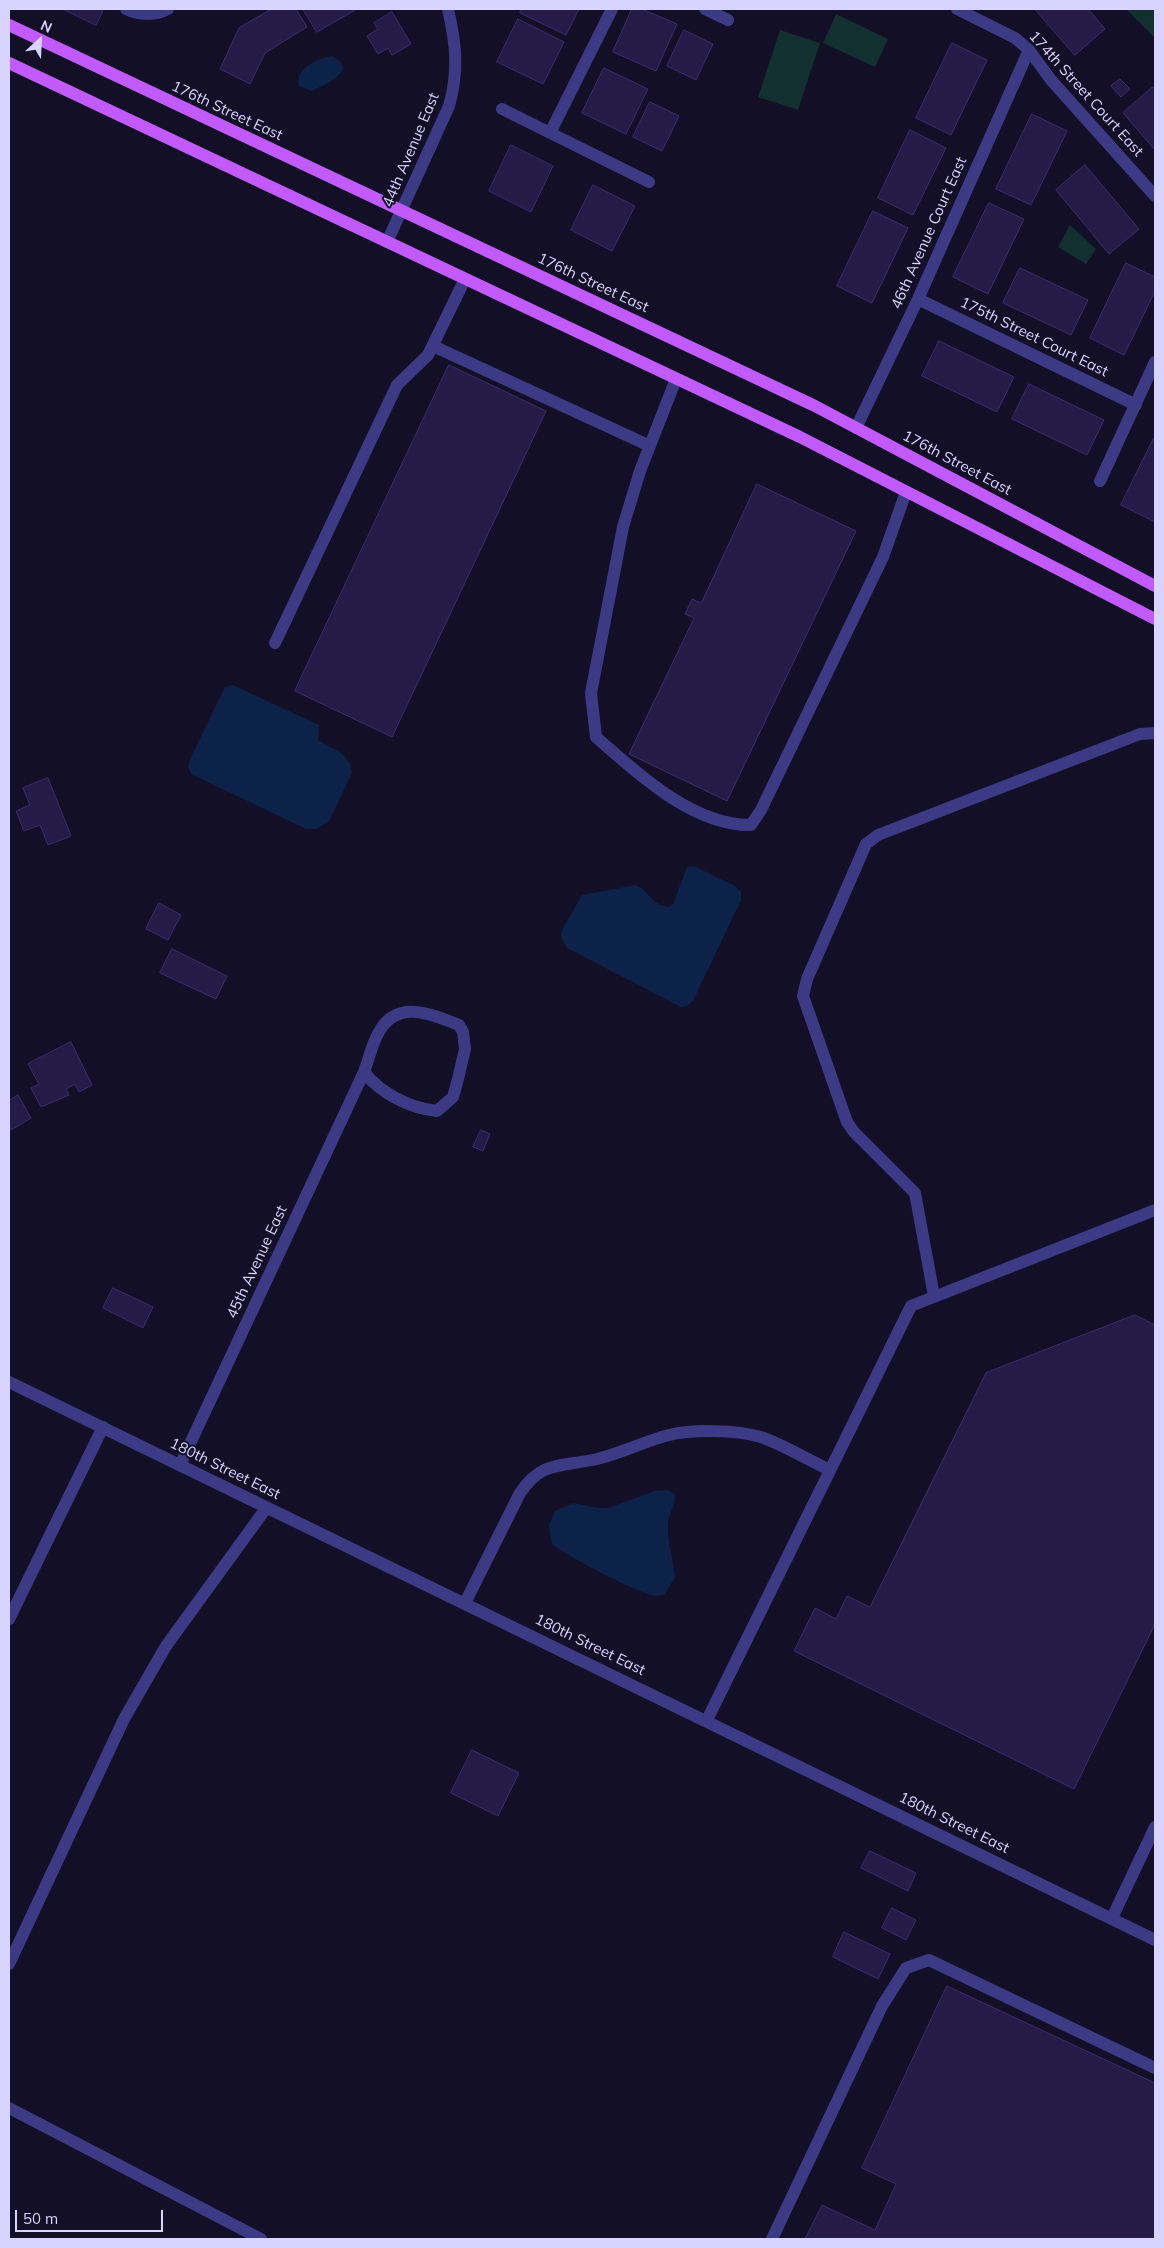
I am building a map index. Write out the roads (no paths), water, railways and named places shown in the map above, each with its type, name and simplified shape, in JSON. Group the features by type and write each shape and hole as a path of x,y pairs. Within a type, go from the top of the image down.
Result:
{"main road":[{"name":"176th Street East","path":"9,26 815,406 1155,586"},
{"path":"9,63 800,437 1155,620"}],"street":[{"path":"126,9 149,14 168,9"},
{"name":"44th Avenue East","path":"387,242 449,106 456,84 456,44 448,9"},
{"path":"550,133 612,9"},
{"path":"705,9 728,20"},
{"name":"174th Street Court East","path":"957,9 1015,38 1029,50 1051,80 1155,196"},
{"name":"46th Avenue Court East","path":"856,428 918,299 1029,50"},
{"path":"502,109 649,182"},
{"path":"275,643 397,385 428,355 465,278"},
{"name":"175th Street Court East","path":"918,299 1136,405"},
{"path":"433,346 650,446"},
{"path":"1100,481 1155,362"},
{"path":"676,379 640,471 624,527 591,693 596,737 635,771 692,810 733,825 751,825 761,810 883,557 906,492"},
{"path":"934,1296 915,1192 854,1132 847,1122 803,996 807,979 866,844 878,835 1140,734 1155,733"},
{"path":"407,1011 420,1011 459,1025 465,1049 453,1096 437,1111 422,1109 396,1098 370,1080 364,1072 379,1031 391,1017 407,1011"},
{"name":"45th Avenue East","path":"180,1466 364,1072"},
{"path":"707,1720 911,1306 1155,1210"},
{"name":"180th Street East","path":"9,1382 707,1720 1155,1940"},
{"path":"9,1619 103,1428"},
{"path":"465,1603 520,1493 529,1480 547,1468 597,1459 649,1440 694,1430 760,1437 830,1470"},
{"path":"9,1964 124,1719 166,1646 266,1507"},
{"path":"1112,1918 1155,1827"},
{"path":"772,2239 882,2006 906,1968 929,1960 1155,2068"},
{"path":"9,2108 261,2239"}],"water":[{"path":"332,56 340,61 343,67 342,72 331,81 312,91 299,86 300,74 308,65"},
{"path":"233,685 319,725 318,740 340,752 350,763 352,773 329,821 317,829 306,829 191,774 188,767 191,757 225,687"},
{"path":"694,866 735,886 741,892 741,900 693,1001 687,1006 681,1007 567,948 561,938 562,930 582,895 636,885 654,901 669,907 673,904 687,867"},
{"path":"667,1490 674,1493 675,1496 668,1530 675,1577 665,1594 657,1596 648,1594 620,1582 552,1544 549,1525 555,1511 574,1503 608,1508 655,1491"}]}
